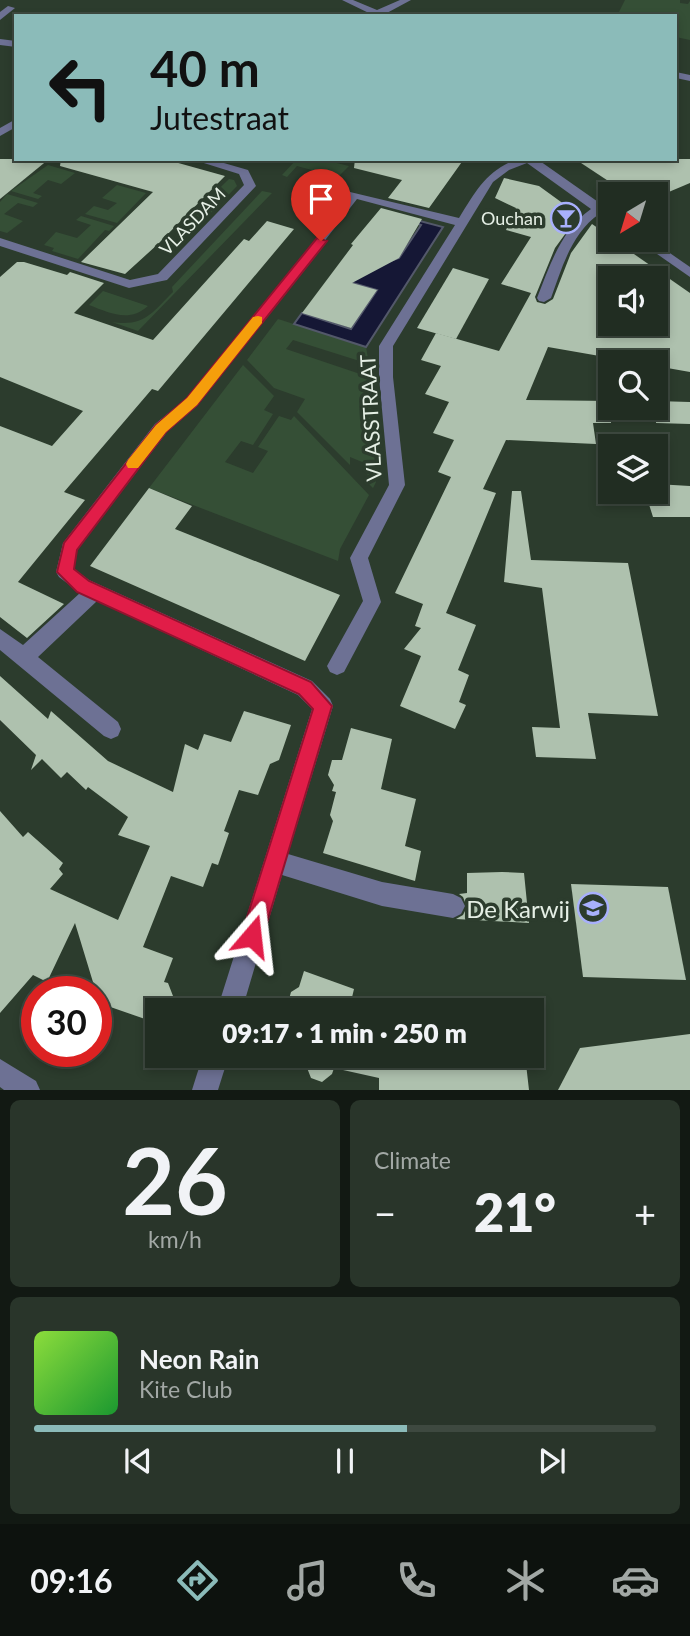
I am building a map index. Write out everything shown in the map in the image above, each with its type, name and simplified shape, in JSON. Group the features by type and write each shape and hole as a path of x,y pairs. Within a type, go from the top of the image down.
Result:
{"street":[{"path":"345,0 381,14 407,0"},
{"path":"0,17 11,8"},
{"name":"VLASDAM","path":"0,242 129,284 162,277 250,186 244,172 203,161"},
{"name":"VLASSTRAAT","path":"337,666 372,602 359,558 397,485 386,377 386,346 494,176 524,161"},
{"path":"531,161 598,208"},
{"path":"233,998 323,706 305,688 94,592 65,572 69,548 161,428 192,401 354,195 463,223"},
{"path":"544,298 572,233 583,218 598,210"},
{"path":"0,260 16,247"},
{"path":"660,252 690,273"},
{"path":"23,657 94,592"},
{"path":"0,638 110,729"},
{"path":"274,862 382,894 453,906"},
{"path":"205,1090 212,1068"},
{"path":"0,1072 27,1090"}],"green space":[{"path":"625,0 680,0 680,3 688,4 690,1 690,40 677,37 677,14 618,14"},
{"path":"295,161 328,161 349,166 329,186 326,185 331,178 325,176 319,183 316,182 323,173 297,166 287,177 282,175"},
{"path":"48,165 75,173 61,184 48,180 33,193 42,196 38,199 11,191"},
{"path":"229,179 234,180 237,186 204,220 191,216"},
{"path":"117,185 146,193 117,223 85,214 94,206 108,210 117,203 102,198"},
{"path":"262,191 272,193 138,331 112,322 132,322 153,312 173,292 172,287"},
{"path":"7,194 38,203 33,207 18,203 4,214 23,221 7,233 0,231 0,202"},
{"path":"81,216 114,226 109,231 105,230 78,259 52,251 54,248 44,245 56,232 77,238 91,225 76,220"},
{"path":"103,291 148,306 134,314 119,315 89,305"},
{"path":"278,319 366,347 369,364 293,340 286,349 369,377 376,482 373,488 368,483 367,464 350,457 350,465 297,412 305,399 274,388 247,360"},
{"path":"243,365 274,396 264,410 273,414 253,445 241,441 225,462 253,473 268,451 258,447 279,416 291,420 294,416 369,495 340,549 338,561 149,488"}],"shaded area":[{"path":"382,211 443,227 366,347 294,324 302,313 351,329 377,290 339,279 399,258 421,225"}],"building":[{"path":"0,159 47,161 0,199"},
{"path":"690,159 690,183 668,192 668,182 610,182 578,161"},
{"path":"61,161 171,161 225,176 125,274 81,262 153,192 60,166"},
{"path":"355,161 463,161 429,208 388,198 402,180 354,168"},
{"path":"504,178 539,186 579,215 555,248 535,297 537,302 545,304 553,299 571,253 592,224 598,228 598,252 631,252 651,266 598,266 598,336 668,336 668,278 690,293 690,372 668,368 668,350 598,350 598,356 548,347 526,400 598,401 598,420 611,420 611,423 593,423 596,444 506,440 483,489 496,493 446,613 476,625 458,670 469,675 459,702 466,705 455,729 400,706 421,656 404,649 421,628 415,626 423,604 395,593 451,477 438,472 454,440 433,433 449,402 425,394 441,366 421,360 436,333 499,351 531,293 501,284 531,237 506,230 516,208 495,198"},
{"path":"381,208 422,219 399,258 352,283 377,290 351,328 302,313 353,245 351,244"},
{"path":"267,221 294,229 158,391 152,389 64,492 85,500 18,582 64,604 27,638 0,617 0,426 52,446 83,411 0,377 0,277 17,262 24,262 104,283 74,313 153,340 244,239 249,241"},
{"path":"453,268 489,279 456,339 417,328"},
{"path":"668,401 690,402 690,424 656,423 656,420 668,420"},
{"path":"668,485 690,486 690,517 653,517 649,504 668,504"},
{"path":"149,488 192,506 175,529 340,595 305,661 90,566"},
{"path":"512,491 521,491 531,560 628,563 658,716 588,713 596,759 536,757 532,727 560,728 542,588 504,582"},
{"path":"0,676 48,719 51,711 108,761 173,792 185,744 198,750 204,734 231,742 244,711 291,725 279,760 270,764 258,795 239,790 224,831 229,833 218,865 212,863 203,887 171,876 143,947 173,958 164,982 168,983 173,996 145,998 145,1019 112,1008 112,976 91,976 75,923 50,976 21,976 21,989 0,1013 0,811 23,837 28,832 63,863 59,869 63,874 50,889 118,920 150,846 118,835 128,817 88,787 86,790 67,772 61,778 42,759 31,770 36,755 0,720"},
{"path":"351,728 392,739 381,789 416,799 405,846 421,851 415,881 323,853 333,821 330,815 336,792 332,791 334,785 328,775 332,760 342,760"},
{"path":"467,873 524,873 529,923 456,919 463,915 467,907 459,894 467,893"},
{"path":"571,884 668,887 686,980 583,977"},
{"path":"304,971 354,989 352,998 289,998 291,992 299,987"},
{"path":"690,1034 690,1090 558,1090 580,1048"},
{"path":"307,1068 334,1068 332,1074 322,1082 311,1078"},
{"path":"334,1068 526,1068 529,1090 379,1090 379,1078"}],"slow traffic":[{"path":"133,464 161,428 192,401 258,320"}],"place":[{"name":"Ouchan","path":"566,218"},
{"name":"De Karwij","path":"593,908"}],"route":[{"path":"252,936 323,706 305,688 83,586 65,572 69,548 161,428 192,401 321,241"}]}
